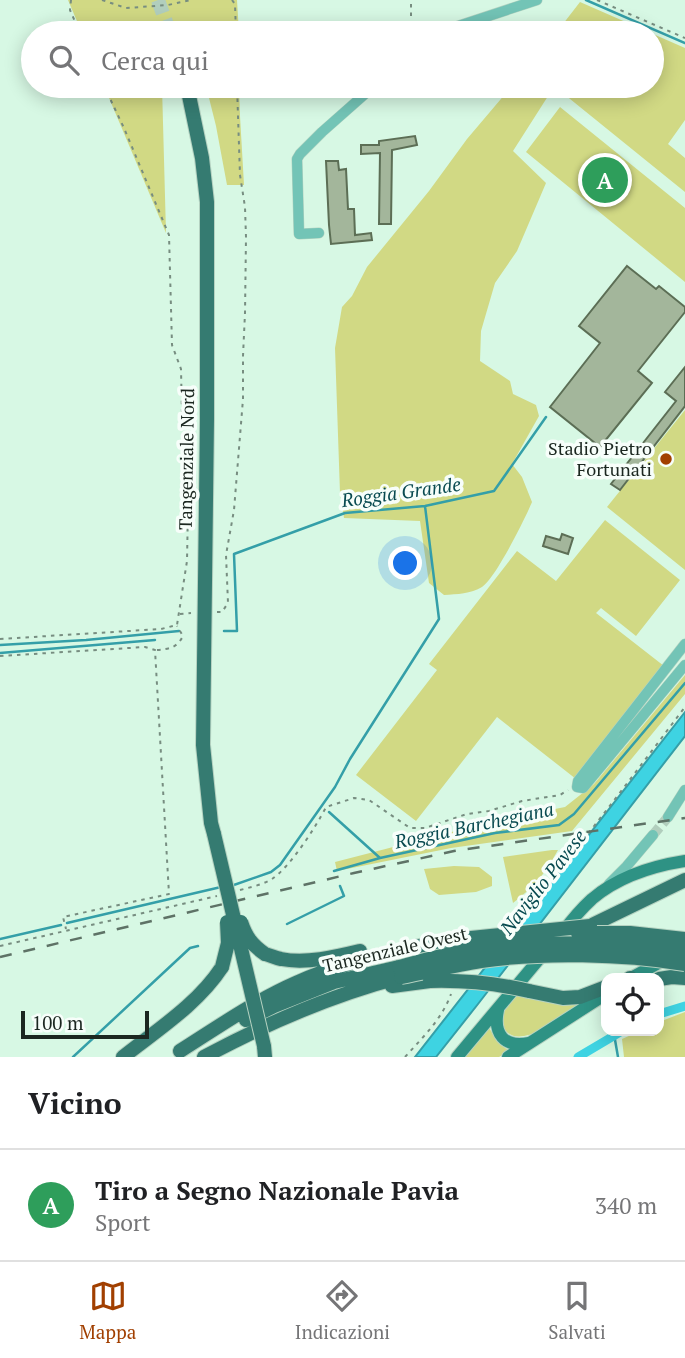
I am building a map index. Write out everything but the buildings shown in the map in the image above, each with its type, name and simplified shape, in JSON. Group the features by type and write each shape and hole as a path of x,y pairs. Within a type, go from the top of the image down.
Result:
{"highway":[{"name":"Tangenziale Nord","path":"190,98 200,144 207,202 203,745 213,828"},
{"path":"213,828 246,936 265,954 280,959 316,959 399,943 590,926 685,880"},
{"path":"123,1057 192,1002 222,967 228,943 228,926 213,828"},
{"path":"213,828 265,1052"},
{"path":"537,931 630,933 685,939"},
{"path":"176,1054 248,1008 296,983 346,964 441,941"},
{"name":"Tangenziale Ovest","path":"208,1055 305,1008 459,952 550,944 685,950"},
{"name":"Tangenziale Ovest","path":"176,1054 274,1006 334,982 525,957 652,959 685,964"},
{"path":"664,978 685,978"},
{"path":"335,998 430,981 465,980 563,998 580,997 601,989"}],"main road":[{"path":"457,1057 592,899 641,872 685,862"},
{"path":"641,973 685,950"},
{"path":"508,1057 601,998"},
{"path":"498,1009 496,1027 502,1037 514,1044 532,1042"}],"street":[{"path":"473,21 537,0"},
{"path":"319,233 299,234 297,159 322,132 360,98"},
{"path":"685,644 578,781 577,787 583,788 685,664"},
{"path":"668,817 685,790"},
{"path":"592,899 626,867 653,835"}],"path":[{"path":"71,0 70,10 75,21"},
{"path":"102,0 126,8 168,5 191,0"},
{"path":"232,0 235,4 236,21"},
{"path":"411,0 411,21"},
{"path":"597,0 646,21"},
{"path":"664,29 685,38"},
{"path":"0,656 145,647 155,650 172,649 183,636 177,625 187,561 188,508 181,369 172,345 169,235 110,98"},
{"path":"212,613 222,612 228,603 226,555 234,510 243,399 246,237 240,175 237,98"},
{"path":"178,614 193,613"},
{"path":"0,639 148,630 177,625"},
{"path":"66,930 63,917 169,894 155,650"},
{"path":"506,925 534,900 559,870 685,707"},
{"path":"236,891 260,885 275,877 318,823 326,807 354,798 369,800 415,829 522,801 560,795 577,787"},
{"path":"0,946 223,895"},
{"path":"405,1057 436,1023 453,989"}],"green space":[{"path":"68,0 237,0 238,21 77,21"},
{"path":"580,2 624,21 565,21"},
{"path":"664,39 685,48 685,120 668,144 685,158 685,192 569,98 664,98"},
{"path":"109,98 162,98 166,233"},
{"path":"209,98 240,98 244,185 227,185"},
{"path":"502,98 547,98 513,151 546,183 517,251 495,283 481,331 480,361 510,381 513,394 536,405 539,416 512,464 522,477 532,502 488,582 473,591 444,595 429,583 420,521 344,518 340,493 335,348 342,307 352,296 367,267"},
{"path":"560,107 685,208 685,282 526,152"},
{"name":"Stadio Pietro Fortunati","path":"685,410 685,570 607,507"},
{"path":"605,520 680,580 636,636 601,608 596,613 664,666 576,779 497,717 416,821 356,775 437,670 429,664 517,551 556,581"},
{"path":"685,675 685,694 572,831 451,848 337,871 335,862 494,821 565,807 594,784"},
{"path":"558,850 544,873 513,903 503,857"},
{"path":"479,867 492,877 492,886 476,892 439,895 430,889 424,869"},
{"path":"517,993 584,1000 544,1028 520,1037 510,1035 501,1022 504,1009"},
{"path":"685,1012 685,1057 624,1057 622,1039 629,1036 664,1036 664,1020"},
{"path":"489,1028 500,1044 510,1051 499,1057 460,1057"}],"water":[{"path":"685,712 685,736 478,1004 436,1057 415,1057"}],"waterway":[{"path":"586,0 634,21"},
{"path":"664,34 685,43"},
{"name":"Roggia Grande","path":"224,631 237,631 234,554 345,513 425,506 494,491 546,417"},
{"path":"231,886 271,872 280,865 335,787 439,619 425,506"},
{"name":"Roggia Grande","path":"0,645 179,631"},
{"path":"0,653 155,640"},
{"name":"Roggia Barchegiana","path":"334,871 495,833 559,825 574,814 685,683"},
{"path":"329,812 380,858"},
{"name":"Roggia Barchegiana","path":"287,924 344,896 340,886"},
{"path":"67,923 221,887"},
{"path":"0,939 61,925"},
{"name":"Roggia Barchegiana","path":"73,1057 190,948 198,946"},
{"path":"664,1012 685,1006"},
{"path":"614,1036 618,1057"},
{"path":"578,1057 614,1036"}],"tunnel":[{"path":"158,0 166,21"},
{"path":"653,835 668,817"}],"railway":[{"path":"0,957 454,851 685,818"}],"place":[{"name":"Tiro a Segno Nazionale Pavia","path":"605,180"},
{"name":"Stadio Pietro Fortunati","path":"666,459"}],"water label":[{"name":"Naviglio Pavese","path":"543,882"}]}
